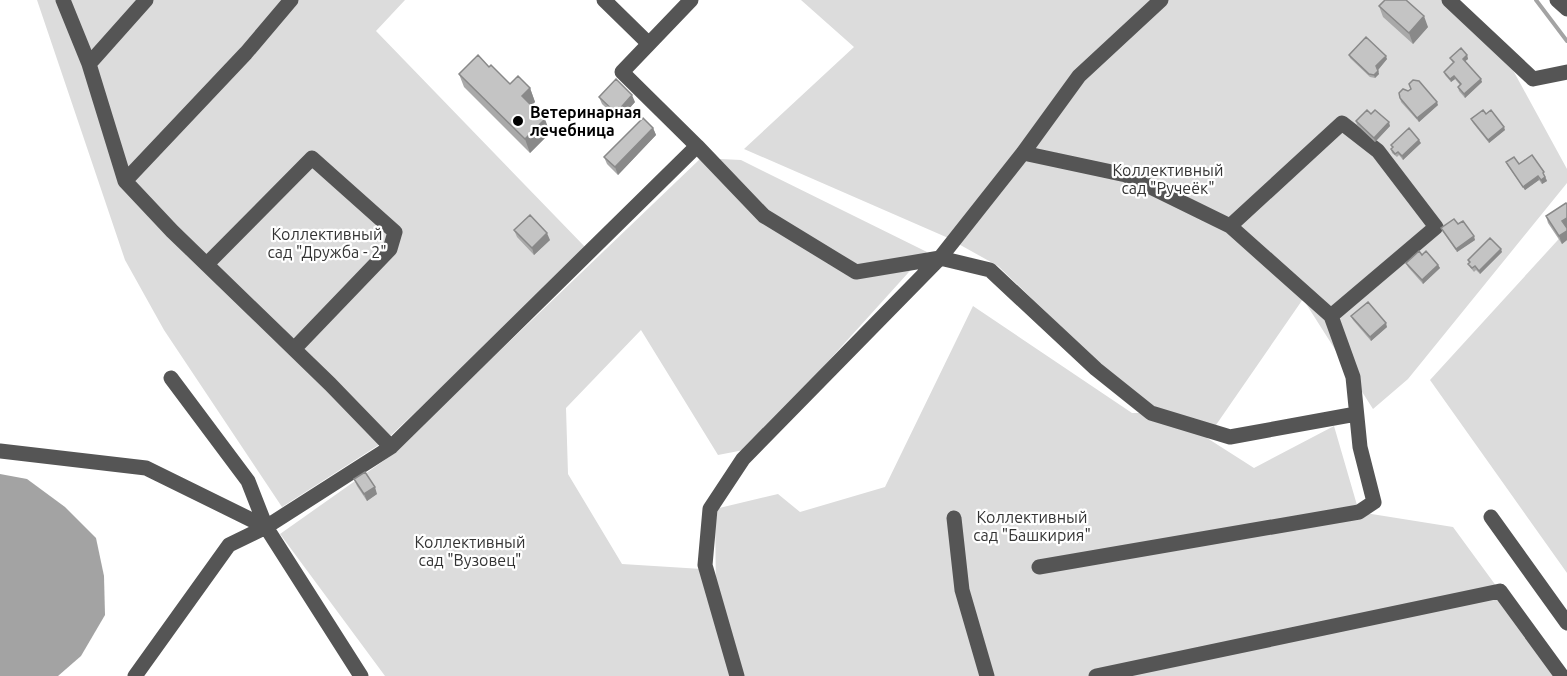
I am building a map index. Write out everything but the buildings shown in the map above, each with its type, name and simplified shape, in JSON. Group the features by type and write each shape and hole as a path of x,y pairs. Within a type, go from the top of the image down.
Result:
{"street":[{"path":"63,0 89,64 124,181 391,447"},
{"path":"89,64 146,0"},
{"path":"124,181 246,53 291,0"},
{"path":"604,0 648,43"},
{"path":"691,0 622,72 698,146 764,216 856,272 940,258 990,270 1096,369 1151,413 1230,437 1356,414"},
{"path":"737,676 705,565 710,509 743,459 940,258 1023,153 1079,76 1161,0"},
{"path":"1449,0 1533,79 1567,72"},
{"path":"1557,0 1567,9"},
{"path":"1230,226 1342,123 1378,151 1436,227 1331,316"},
{"path":"135,676 229,545 266,527 391,447 698,146"},
{"path":"1023,153 1126,175 1230,226 1331,316 1353,377 1360,447 1374,502 1359,512 1039,567"},
{"path":"207,264 312,158 395,232 390,249 294,349"},
{"path":"171,378 248,481 266,527 361,676"},
{"path":"0,451 146,468 266,527"},
{"path":"1491,517 1567,623"},
{"path":"954,518 962,590 987,676"},
{"path":"1096,676 1500,591 1562,676"}],"green space":[{"name":"Коллективный сад \"Дружба - 2\"","path":"37,0 405,0 376,31 587,249 385,441 282,507 164,330 125,260"},
{"path":"801,0 1444,0 1508,61 1567,169 1567,183 1408,379 1373,409 1303,299 1207,438 1254,468 1334,426 1359,512 1453,527 1562,676 740,676 716,596 715,509 778,494 800,512 885,487 973,306 1132,413 1151,413 998,266 946,237 744,149 854,47"},
{"name":"Коллективный сад \"Вузовец\"","path":"701,158 741,160 927,252 749,449 718,455 641,330 566,408 568,474 622,564 702,569 733,676 385,676 280,534 389,457"},
{"path":"1567,230 1567,573 1430,380"}],"shaded area":[{"path":"0,474 27,479 65,507 96,538 104,576 105,615 81,656 58,676 0,676"}],"waterway":[{"path":"1536,0 1567,41"}],"place":[{"name":"Ветеринарная лечебница","path":"518,121"}],"park label":[{"name":"Коллективный сад \"Ручеёк\"","path":"1168,179"},
{"name":"Коллективный сад \"Башкирия\"","path":"1032,526"}]}
